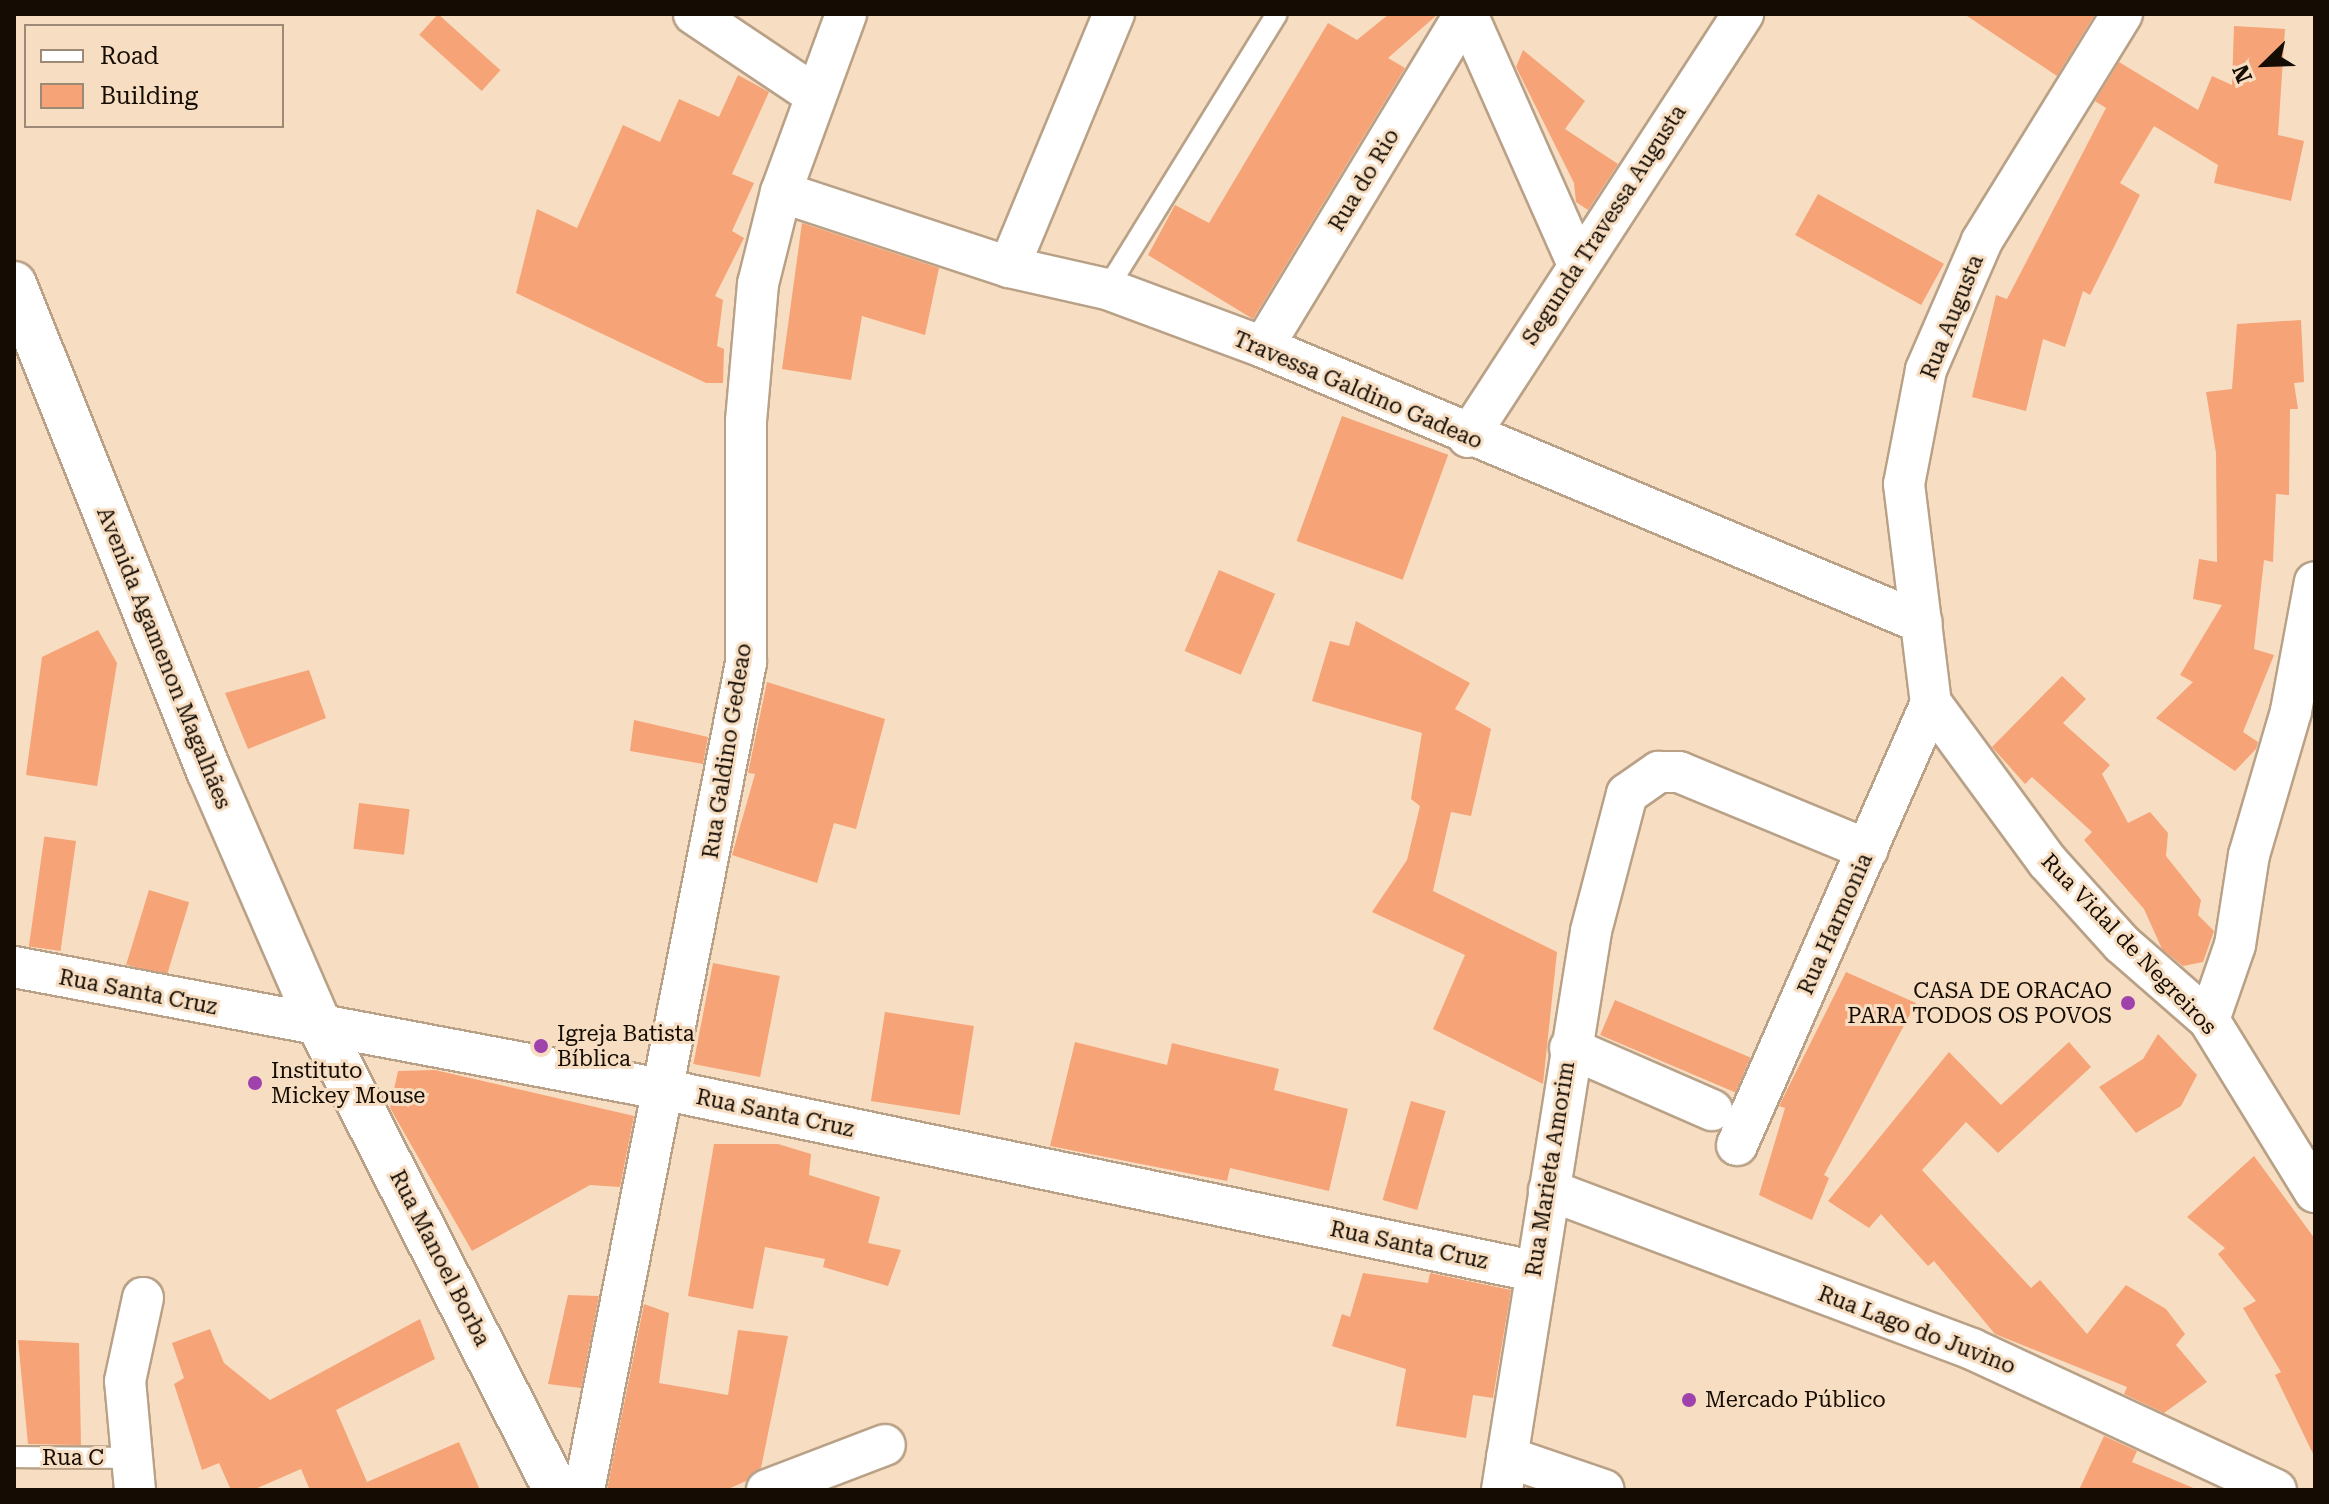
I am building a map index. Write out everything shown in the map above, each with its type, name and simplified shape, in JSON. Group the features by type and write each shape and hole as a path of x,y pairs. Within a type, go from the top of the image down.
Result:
{"main road":[{"name":"Avenida Agamenon Magalhães","path":"14,284 209,771 321,1028"},
{"name":"Rua Manoel Borba","path":"321,1028 556,1490"}],"street":[{"path":"694,14 815,95"},
{"name":"Rua Galdino Gedeao","path":"584,1490 666,1090 746,663 746,421 758,284 781,192 846,14"},
{"path":"1009,267 1114,14"},
{"path":"1466,14 1577,262"},
{"name":"Rua do Rio","path":"1263,347 1466,14"},
{"name":"Segunda Travessa Augusta","path":"1468,437 1577,262 1743,14"},
{"name":"Rua Augusta","path":"1931,703 1904,484 1926,370 1982,241 2122,14"},
{"name":"Travessa Galdino Gadeao","path":"781,192 1009,267 1107,289 1263,347 1468,437 1922,623"},
{"path":"2209,1020 2235,945 2249,855 2303,711 2315,582"},
{"name":"Rua Harmonia","path":"1737,1145 1931,703"},
{"name":"Rua Vidal de Negreiros","path":"1931,703 2047,861 2122,944 2209,1020 2315,1192"},
{"name":"Rua Marieta Amorim","path":"1505,1474 1533,1271 1549,1190 1570,1048 1609,849 1627,794 1659,772 1679,772 1868,850"},
{"name":"Rua Santa Cruz","path":"14,967 321,1028 666,1090 1533,1271"},
{"path":"1570,1048 1712,1110"},
{"name":"Rua Lago do Juvino","path":"1549,1190 1972,1349 2276,1490"},
{"path":"133,1474 125,1381 143,1298"},
{"path":"767,1490 885,1445"},
{"path":"1505,1474 1604,1490"}],"lane":[{"path":"1107,289 1277,14"},
{"name":"Rua C","path":"14,1457 133,1474"}],"building":[{"path":"438,14 500,70 482,91 419,35"},
{"path":"1389,14 1438,14 1388,58 1405,68 1253,319 1148,255 1175,205 1209,223 1328,23 1357,40"},
{"path":"1964,14 2095,14 2057,76"},
{"path":"2234,26 2285,29 2278,135 2304,141 2291,201 2214,183 2218,165 2154,126 2120,183 2140,195 2090,295 2083,291 2065,347 2043,339 2026,411 1972,397 1996,295 2007,299 2106,108 2095,101 2119,62 2198,110 2212,76 2232,85"},
{"path":"1523,50 1585,101 1565,129 1618,164 1588,210 1576,202 1574,183 1516,67"},
{"path":"738,75 769,92 732,174 754,183 732,231 744,238 715,296 723,300 717,346 724,349 723,383 706,383 516,293 537,209 577,228 623,125 660,142 679,99 719,117"},
{"path":"1818,194 1944,264 1921,305 1795,235"},
{"path":"802,223 939,268 925,335 862,316 851,380 782,369"},
{"path":"2301,320 2304,382 2294,383 2298,409 2290,409 2289,495 2276,494 2273,562 2264,560 2254,649 2274,655 2243,732 2258,742 2256,749 2235,771 2156,718 2193,682 2180,675 2222,605 2193,599 2199,559 2217,562 2216,453 2206,392 2232,389 2237,324"},
{"path":"1342,416 1448,455 1403,580 1297,541"},
{"path":"1219,570 1275,594 1241,675 1185,651"},
{"path":"1356,621 1470,683 1455,709 1491,729 1471,816 1451,812 1433,891 1557,952 1543,1084 1433,1029 1465,955 1372,912 1407,860 1420,806 1411,799 1422,733 1312,701 1330,641 1349,646"},
{"path":"98,630 117,663 97,786 26,775 42,657"},
{"path":"309,670 326,718 248,749 225,693"},
{"path":"2062,676 2086,699 2063,723 2110,765 2102,774 2128,823 2150,812 2168,833 2166,856 2201,900 2198,915 2214,931 2203,962 2183,966 2162,949 2144,909 2084,840 2092,832 2032,777 2025,784 1992,747"},
{"path":"767,682 885,719 856,829 834,823 817,883 732,855 755,774 748,773"},
{"path":"634,720 708,737 703,764 630,751"},
{"path":"359,803 410,809 404,855 353,849"},
{"path":"44,837 76,841 61,951 29,946"},
{"path":"149,890 189,902 166,977 126,965"},
{"path":"713,963 780,976 760,1077 693,1064"},
{"path":"1846,972 1916,1003 1824,1175 1829,1178 1812,1220 1759,1195 1785,1108 1779,1106"},
{"path":"1615,1000 1750,1057 1735,1092 1600,1035"},
{"path":"885,1012 974,1026 960,1115 871,1101"},
{"path":"2158,1034 2197,1075 2181,1106 2136,1133 2099,1087 2143,1059"},
{"path":"1075,1042 1167,1065 1172,1043 1279,1069 1274,1090 1348,1109 1329,1191 1230,1168 1227,1181 1050,1146"},
{"path":"2069,1042 2091,1067 1998,1153 1966,1122 1922,1170 2031,1288 2040,1280 2087,1334 2126,1285 2166,1309 2185,1334 2176,1345 2207,1382 2164,1413 2124,1394 2127,1387 1995,1334 1934,1261 1928,1266 1881,1214 1869,1228 1828,1201 1949,1052 2001,1105"},
{"path":"435,1070 634,1116 620,1187 590,1185 472,1251 390,1108 398,1071"},
{"path":"1411,1101 1446,1111 1417,1210 1383,1200"},
{"path":"714,1144 778,1144 811,1154 809,1175 880,1197 868,1243 901,1250 888,1286 823,1267 825,1259 765,1247 753,1309 688,1296"},
{"path":"2254,1156 2315,1239 2315,1458 2275,1375 2281,1372 2243,1308 2256,1301 2218,1254 2225,1248 2187,1217"},
{"path":"1363,1273 1428,1283 1430,1273 1511,1290 1493,1398 1473,1395 1466,1438 1396,1426 1406,1369 1332,1346 1342,1314 1350,1317"},
{"path":"568,1295 599,1296 581,1388 548,1384"},
{"path":"644,1304 669,1313 659,1383 728,1395 738,1330 788,1336 761,1468 746,1481 726,1490 607,1490"},
{"path":"420,1319 435,1359 336,1410 367,1482 459,1442 480,1490 310,1490 301,1469 253,1490 231,1490 219,1463 202,1470 174,1384 184,1378 172,1343 210,1329 224,1363 270,1400"},
{"path":"18,1340 79,1343 81,1445 28,1444"},
{"path":"2104,1436 2137,1451 2132,1462 2198,1490 2079,1490"}],"place":[{"name":"CASA DE ORACAO PARA TODOS OS POVOS","path":"2128,1003"},
{"name":"Igreja Batista Bíblica","path":"541,1046"},
{"name":"Instituto Mickey Mouse","path":"255,1083"},
{"name":"Mercado Público","path":"1689,1400"}]}
